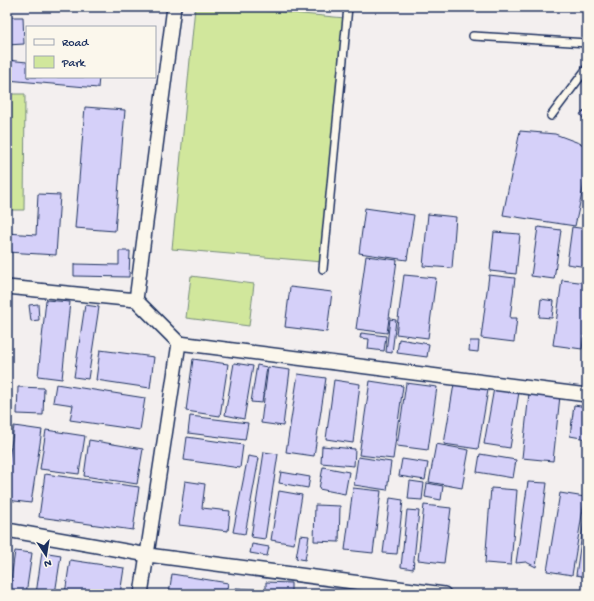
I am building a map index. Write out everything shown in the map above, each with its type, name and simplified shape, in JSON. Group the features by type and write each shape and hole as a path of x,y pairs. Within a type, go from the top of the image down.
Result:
{"street":[{"path":"136,300 174,7"},
{"path":"7,288 136,300 179,343 587,395"},
{"path":"141,594 179,343"},
{"path":"7,530 148,555 444,594"}],"lane":[{"path":"323,269 348,7"},
{"path":"472,36 587,43"},
{"path":"551,116 587,68"}],"green space":[{"path":"195,7 227,7 345,18 322,262 172,249"},
{"path":"7,94 25,94 24,210 7,210"},
{"path":"191,276 254,284 249,326 186,318"}],"building":[{"path":"7,17 23,17 24,44 7,45"},
{"path":"7,60 26,62 26,78 99,78 98,88 7,80"},
{"path":"85,107 125,110 115,231 75,228"},
{"path":"587,109 587,124 580,114"},
{"path":"520,131 555,134 587,146 587,170 575,226 503,215"},
{"path":"38,194 60,195 56,255 7,252 7,233 36,235"},
{"path":"365,208 414,215 407,260 359,253"},
{"path":"428,214 456,217 452,268 423,266"},
{"path":"538,227 561,230 554,279 531,276"},
{"path":"572,227 587,229 587,267 567,264"},
{"path":"494,232 520,234 516,274 490,271"},
{"path":"119,251 130,251 129,277 74,276 74,264 119,265"},
{"path":"366,256 397,260 387,333 356,329"},
{"path":"404,275 436,278 428,338 396,334"},
{"path":"489,275 515,278 510,318 517,318 514,342 481,338"},
{"path":"562,280 587,283 587,314 582,349 553,345"},
{"path":"290,287 332,292 327,332 285,327"},
{"path":"541,299 554,301 552,318 539,317"},
{"path":"46,300 70,302 62,379 38,376"},
{"path":"38,304 39,320 31,321 29,305"},
{"path":"85,305 99,307 88,379 74,377"},
{"path":"390,319 396,320 392,353 386,352"},
{"path":"361,333 386,336 384,351 368,349 369,339 360,338"},
{"path":"399,339 429,344 427,357 397,353"},
{"path":"470,341 479,341 478,352 469,351"},
{"path":"100,350 154,357 150,388 96,380"},
{"path":"193,359 228,364 220,416 186,411"},
{"path":"234,363 253,366 244,419 225,415"},
{"path":"257,365 267,367 262,403 251,402"},
{"path":"268,367 290,370 283,426 261,423"},
{"path":"298,374 326,378 314,456 286,452"},
{"path":"334,380 360,384 353,443 326,439"},
{"path":"370,381 403,386 393,459 359,455"},
{"path":"7,383 10,383 8,411 7,411"},
{"path":"406,383 437,387 428,450 397,446"},
{"path":"56,384 145,398 140,430 70,420 73,405 53,402"},
{"path":"454,384 488,390 478,449 444,444"},
{"path":"18,387 44,388 43,415 17,414"},
{"path":"494,388 519,392 510,448 484,444"},
{"path":"529,393 560,396 553,461 522,458"},
{"path":"574,405 587,407 587,439 570,436"},
{"path":"190,416 248,423 245,440 188,433"},
{"path":"14,426 42,430 31,503 7,500 7,473"},
{"path":"46,430 85,436 79,474 40,469"},
{"path":"187,437 243,445 240,468 184,460"},
{"path":"89,440 143,449 137,484 84,476"},
{"path":"436,444 469,450 462,488 429,482"},
{"path":"322,446 355,449 354,466 321,463"},
{"path":"264,452 278,454 265,539 251,537"},
{"path":"480,454 516,460 513,478 477,472"},
{"path":"248,456 259,458 245,534 233,532"},
{"path":"358,457 391,462 387,490 354,485"},
{"path":"402,459 428,463 425,480 399,476"},
{"path":"323,467 349,472 345,494 319,489"},
{"path":"281,472 310,477 308,488 279,483"},
{"path":"45,474 139,487 133,530 39,517"},
{"path":"185,481 205,484 202,508 230,511 228,531 179,525"},
{"path":"410,481 424,483 422,500 408,499"},
{"path":"528,482 547,483 536,567 526,562 516,563"},
{"path":"427,483 443,486 441,500 425,497"},
{"path":"353,488 381,491 373,553 345,550"},
{"path":"491,488 517,490 511,565 485,563"},
{"path":"279,491 302,495 294,544 271,540"},
{"path":"560,493 585,497 572,575 547,571"},
{"path":"390,498 403,500 397,554 383,553"},
{"path":"315,505 340,506 339,542 314,541"},
{"path":"424,505 451,508 444,563 418,560"},
{"path":"407,510 419,511 413,569 401,567"},
{"path":"585,513 587,513 587,577 576,575"},
{"path":"300,535 309,536 305,560 296,558"},
{"path":"252,544 269,547 267,556 250,553"},
{"path":"15,551 32,553 26,594 9,594"},
{"path":"42,552 61,555 55,594 36,594"},
{"path":"70,560 124,568 120,594 65,594"},
{"path":"172,574 228,583 226,594 169,594"},
{"path":"266,582 291,583 291,594 266,594"},
{"path":"236,588 264,590 263,594 236,594"},
{"path":"339,591 356,591 356,594 339,594"}]}
